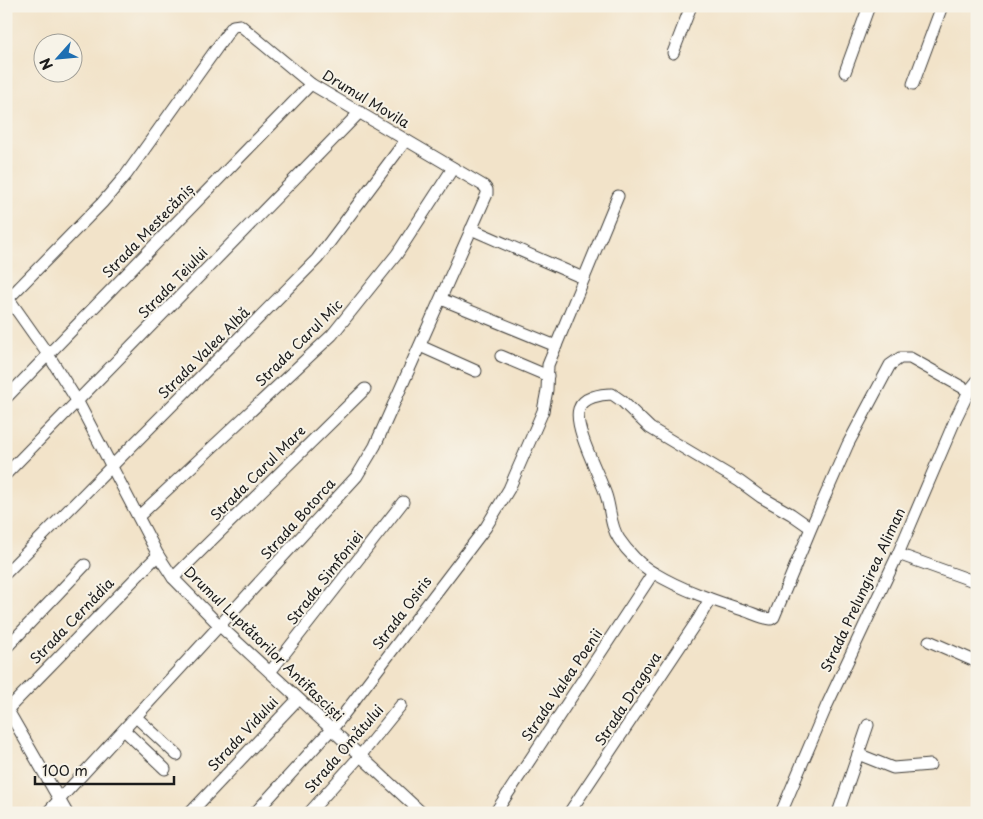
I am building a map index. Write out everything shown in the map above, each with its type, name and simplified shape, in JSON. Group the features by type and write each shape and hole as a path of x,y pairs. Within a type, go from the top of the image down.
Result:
{"street":[{"path":"673,53 691,6"},
{"path":"845,72 869,6"},
{"path":"913,84 942,6"},
{"name":"Drumul Movila","path":"7,298 102,204 126,175 229,31 237,25 240,25 311,84 484,186 487,190"},
{"name":"Strada Mestecăniș","path":"6,398 49,356 311,84"},
{"name":"Strada Teiului","path":"6,474 360,112"},
{"name":"Strada Valea Albă","path":"6,572 317,259 406,140"},
{"name":"Strada Carul Mic","path":"139,516 332,335 397,254 453,168"},
{"name":"Strada Botorca","path":"47,813 357,476 375,446 487,194 487,190"},
{"name":"Strada Osiris","path":"255,813 331,730 486,527 509,489 543,411 547,390 548,365 582,278 618,196"},
{"path":"471,229 582,278"},
{"name":"Drumul Luptătorilor Antifasciști","path":"7,298 49,356 78,402 158,555 173,578 220,626 422,813"},
{"path":"441,299 556,346"},
{"path":"420,346 476,371"},
{"path":"501,356 548,376"},
{"path":"810,528 739,481 650,428 612,394 585,401 579,410 580,431 606,496 611,522 618,538 653,573 710,599 767,618 774,617 810,528 848,444 890,365 900,358 910,358 969,392"},
{"name":"Strada Prelungirea Aliman","path":"781,813 827,705 898,554 956,418 969,392 977,381"},
{"name":"Strada Carul Mare","path":"173,578 365,389"},
{"name":"Strada Simfoniei","path":"270,672 403,502"},
{"path":"898,554 976,582"},
{"name":"Strada Cernădia","path":"7,708 158,555"},
{"path":"6,648 85,566"},
{"name":"Strada Valea Poenii","path":"494,813 653,573"},
{"name":"Strada Dragova","path":"570,813 700,618 710,599"},
{"path":"929,641 977,662"},
{"name":"Strada Vidului","path":"190,813 298,699"},
{"name":"Strada Omătului","path":"309,813 360,756 401,705"},
{"path":"7,708 67,813"},
{"path":"136,717 177,755"},
{"path":"838,813 868,725"},
{"path":"124,730 165,769"},
{"path":"858,754 894,768 930,765"}]}
